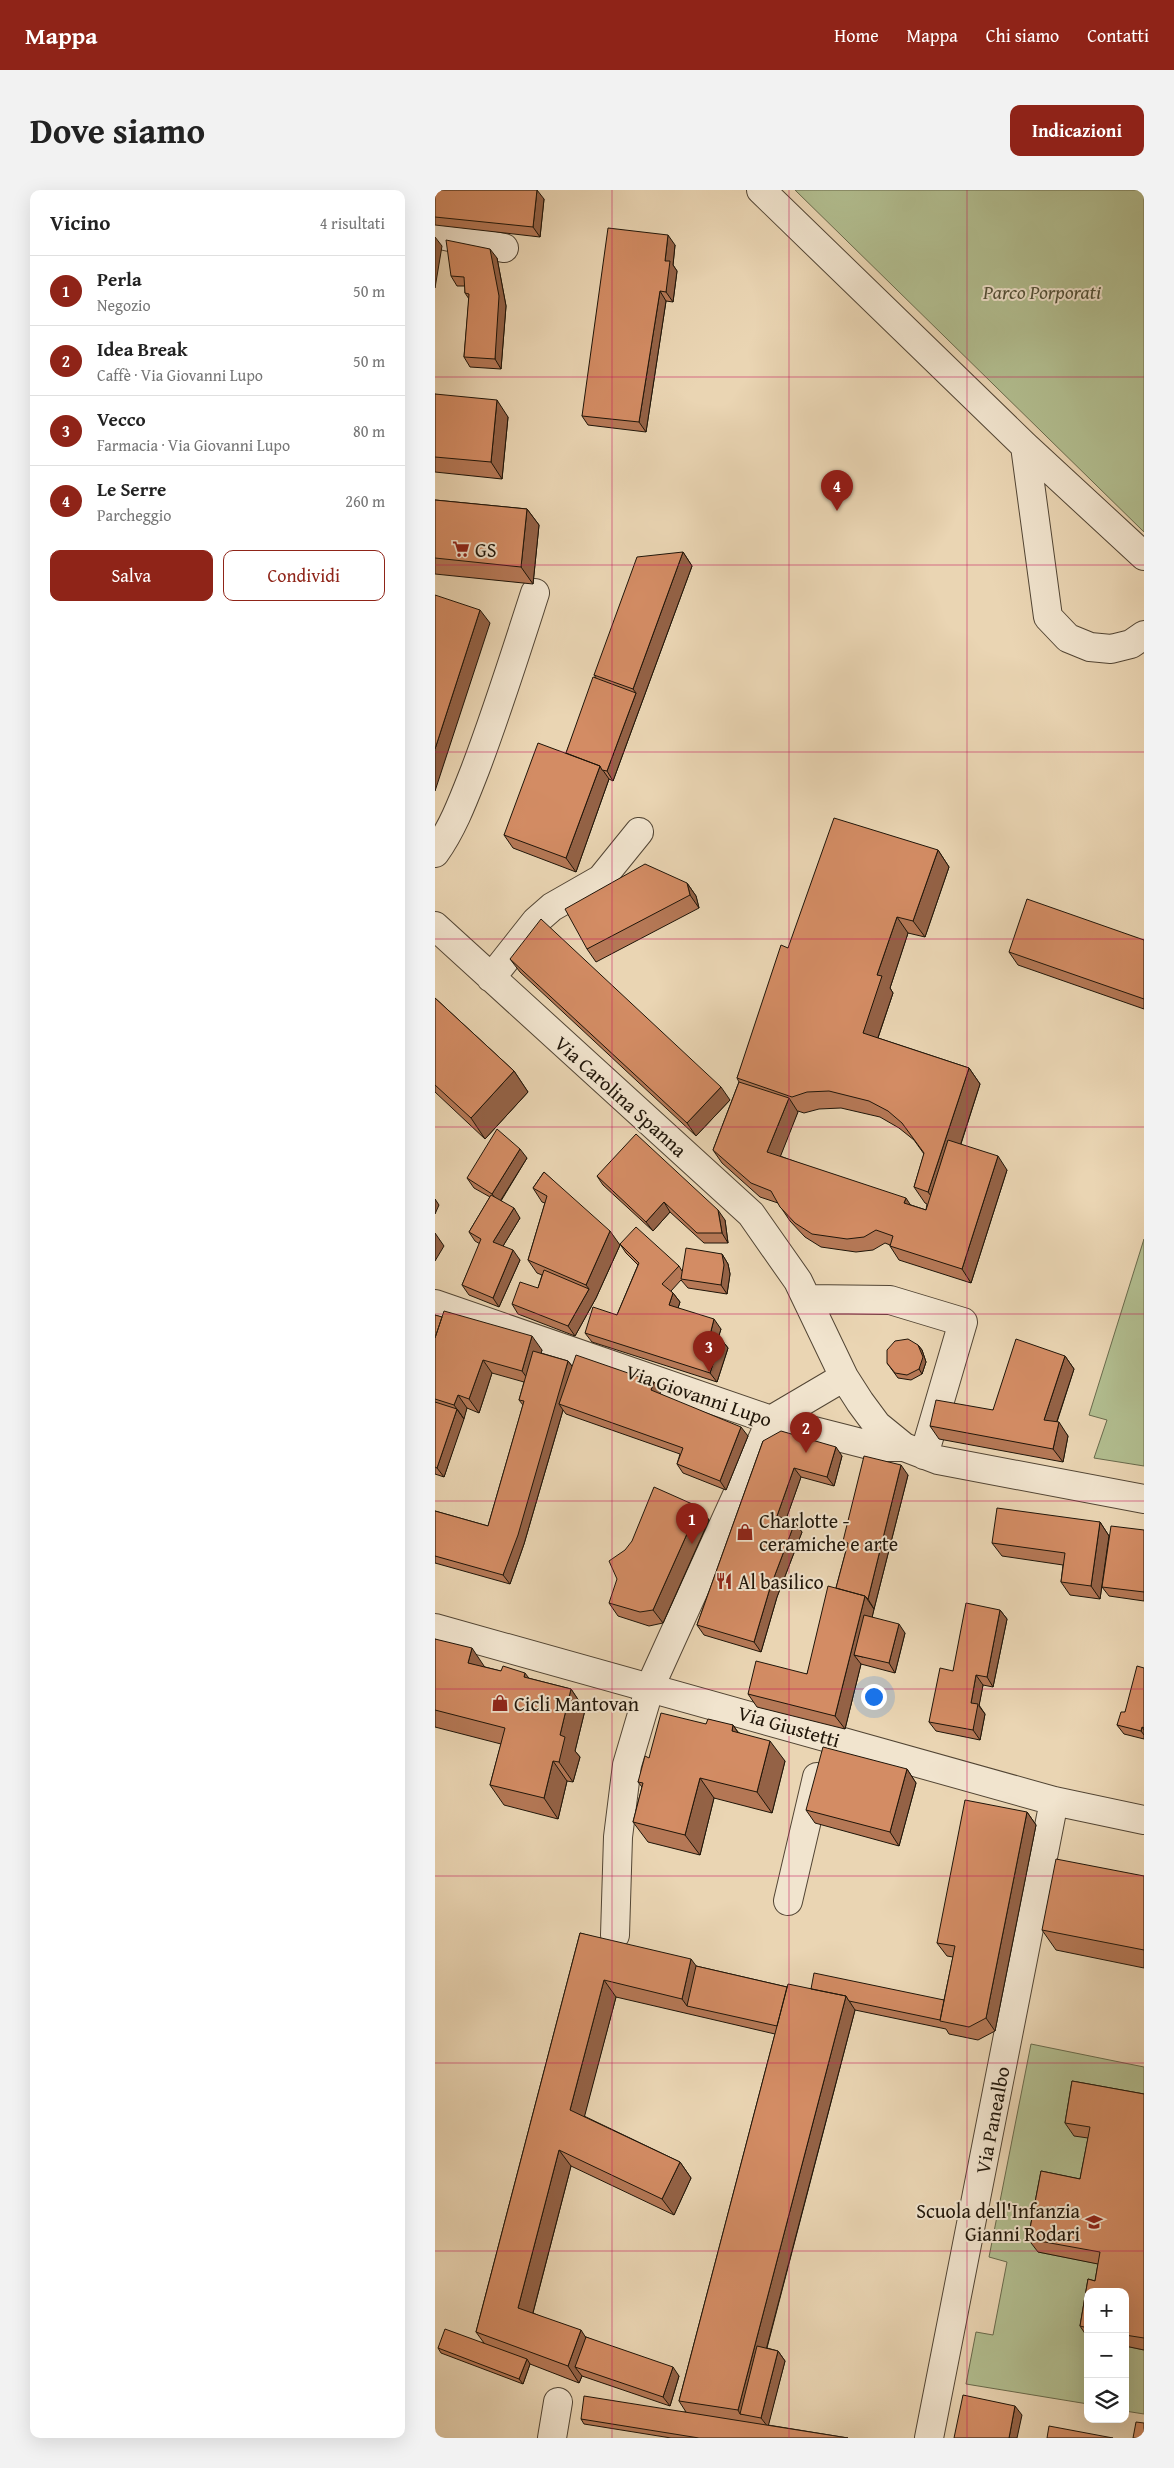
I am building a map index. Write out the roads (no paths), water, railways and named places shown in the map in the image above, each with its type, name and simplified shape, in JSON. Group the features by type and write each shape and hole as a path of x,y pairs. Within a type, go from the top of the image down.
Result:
{"street":[{"path":"761,190 1025,446 1144,556"},
{"path":"435,234 504,248"},
{"path":"1025,446 1048,617 1069,638 1090,647 1111,649 1131,644 1144,635"},
{"path":"435,853 463,800 489,734 535,593"},
{"path":"491,978 536,921 552,907 601,879 639,832"},
{"name":"Via Carolina Spanna","path":"435,926 751,1214 781,1254 807,1299 844,1377 877,1425 914,1451"},
{"path":"807,1299 889,1300 963,1322 914,1451"},
{"name":"Via Giovanni Lupo","path":"435,1304 771,1420 877,1447 914,1451 938,1460 1144,1499"},
{"path":"615,1935 618,1837 627,1765 650,1687 771,1420 844,1377"},
{"name":"Via Giustetti","path":"435,1628 1054,1801 1144,1820"},
{"path":"788,1901 827,1737"},
{"name":"Via Panealbo","path":"929,2438 1054,1801"},
{"path":"552,2438 558,2402"}],"place":[{"name":"Le Serre","path":"837,511"},
{"name":"GS","path":"461,549"},
{"name":"Vecco","path":"709,1372"},
{"name":"Idea Break","path":"806,1453"},
{"name":"Charlotte - ceramiche e arte","path":"745,1532"},
{"name":"Perla","path":"692,1544"},
{"name":"Al basilico","path":"724,1581"},
{"name":"Cicli Mantovan","path":"500,1703"},
{"name":"Scuola dell'Infanzia Gianni Rodari","path":"1094,2222"}],"park label":[{"name":"Parco Porporati","path":"1042,291"}]}
